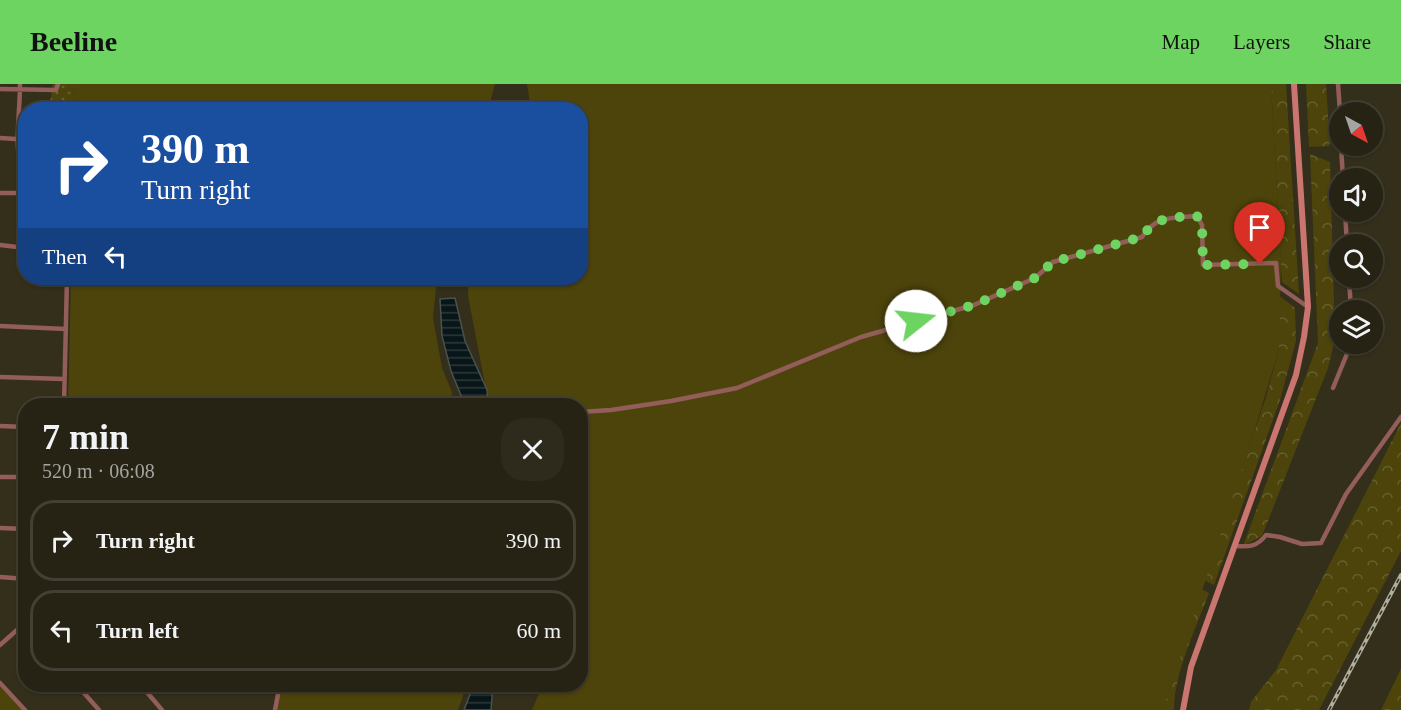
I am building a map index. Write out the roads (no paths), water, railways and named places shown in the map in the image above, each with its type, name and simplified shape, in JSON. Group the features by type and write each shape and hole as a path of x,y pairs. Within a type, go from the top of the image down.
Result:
{"main road":[{"path":"1183,710 1191,667 1296,375 1304,337 1308,307 1294,84"}],"street":[{"path":"1338,84 1339,102"},
{"path":"19,102 20,87"},
{"path":"0,88 57,87"},
{"path":"18,113 16,139 18,158"},
{"path":"0,138 16,139"},
{"path":"0,193 18,193"},
{"path":"588,411 671,401 736,388 861,337 974,305 1035,278 1053,262 1142,237 1150,226 1162,219 1197,216 1202,225 1203,265 1276,263 1278,286 1308,307"},
{"path":"0,245 18,247"},
{"path":"64,398 67,285"},
{"path":"0,326 66,329"},
{"path":"1333,388 1347,354"},
{"path":"0,377 64,380"},
{"path":"1235,546 1248,547 1259,544 1266,535 1302,544 1321,543 1346,494 1401,417"},
{"path":"0,426 18,427"},
{"path":"0,477 18,477"},
{"path":"0,528 18,529"},
{"path":"0,577 18,578"},
{"path":"0,645 18,630"},
{"path":"0,683 25,710"},
{"path":"83,692 99,710"},
{"path":"147,692 162,710"},
{"path":"275,710 278,692"}],"railway":[{"path":"1329,710 1401,575"}]}
